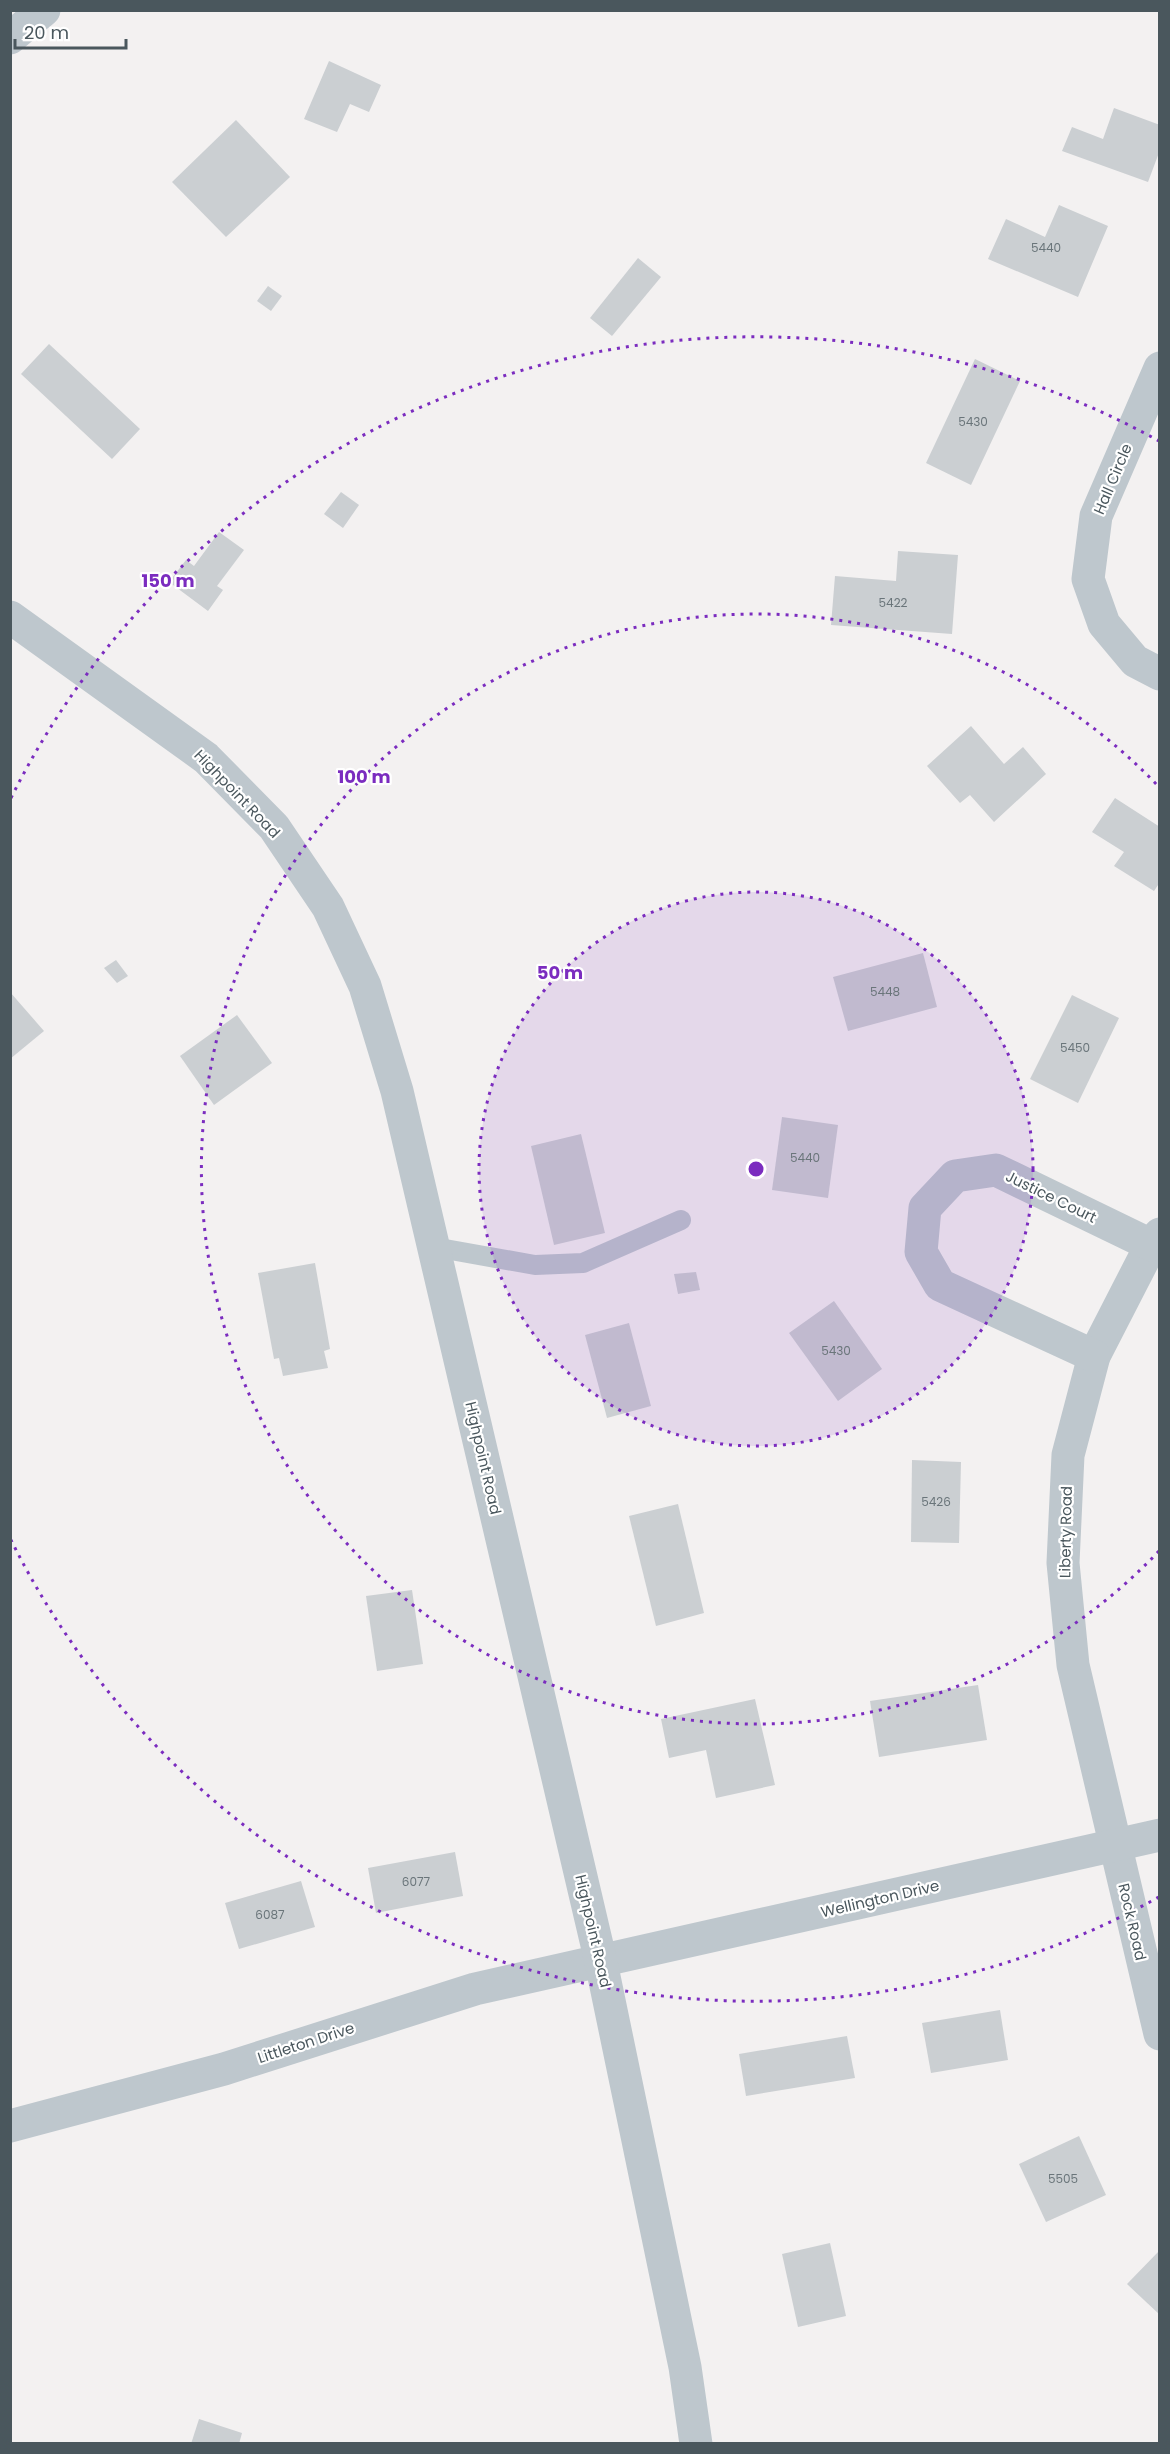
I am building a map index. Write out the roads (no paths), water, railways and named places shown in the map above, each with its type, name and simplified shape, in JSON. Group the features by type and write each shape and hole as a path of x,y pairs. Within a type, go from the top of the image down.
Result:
{"street":[{"path":"10,38 44,10"},
{"name":"Hall Circle","path":"1160,368 1096,516 1088,579 1104,624 1135,661 1160,674"},
{"name":"Highpoint Road","path":"10,617 206,758 274,827 328,907 365,986 397,1091 601,1962 685,2367 696,2444"},
{"name":"Justice Court","path":"1094,1356 940,1285 921,1252 924,1208 955,1176 996,1170 1155,1240"},
{"name":"Liberty Road","path":"1115,1845 1073,1665 1063,1563 1068,1455 1094,1356 1155,1240"},
{"name":"Wellington Drive","path":"601,1962 1160,1835"},
{"name":"Rock Road","path":"1115,1845 1160,2034"},
{"name":"Littleton Drive","path":"10,2126 224,2069 475,1989 601,1962"}],"lane":[{"path":"434,1247 535,1264 583,1263 681,1220"}]}
